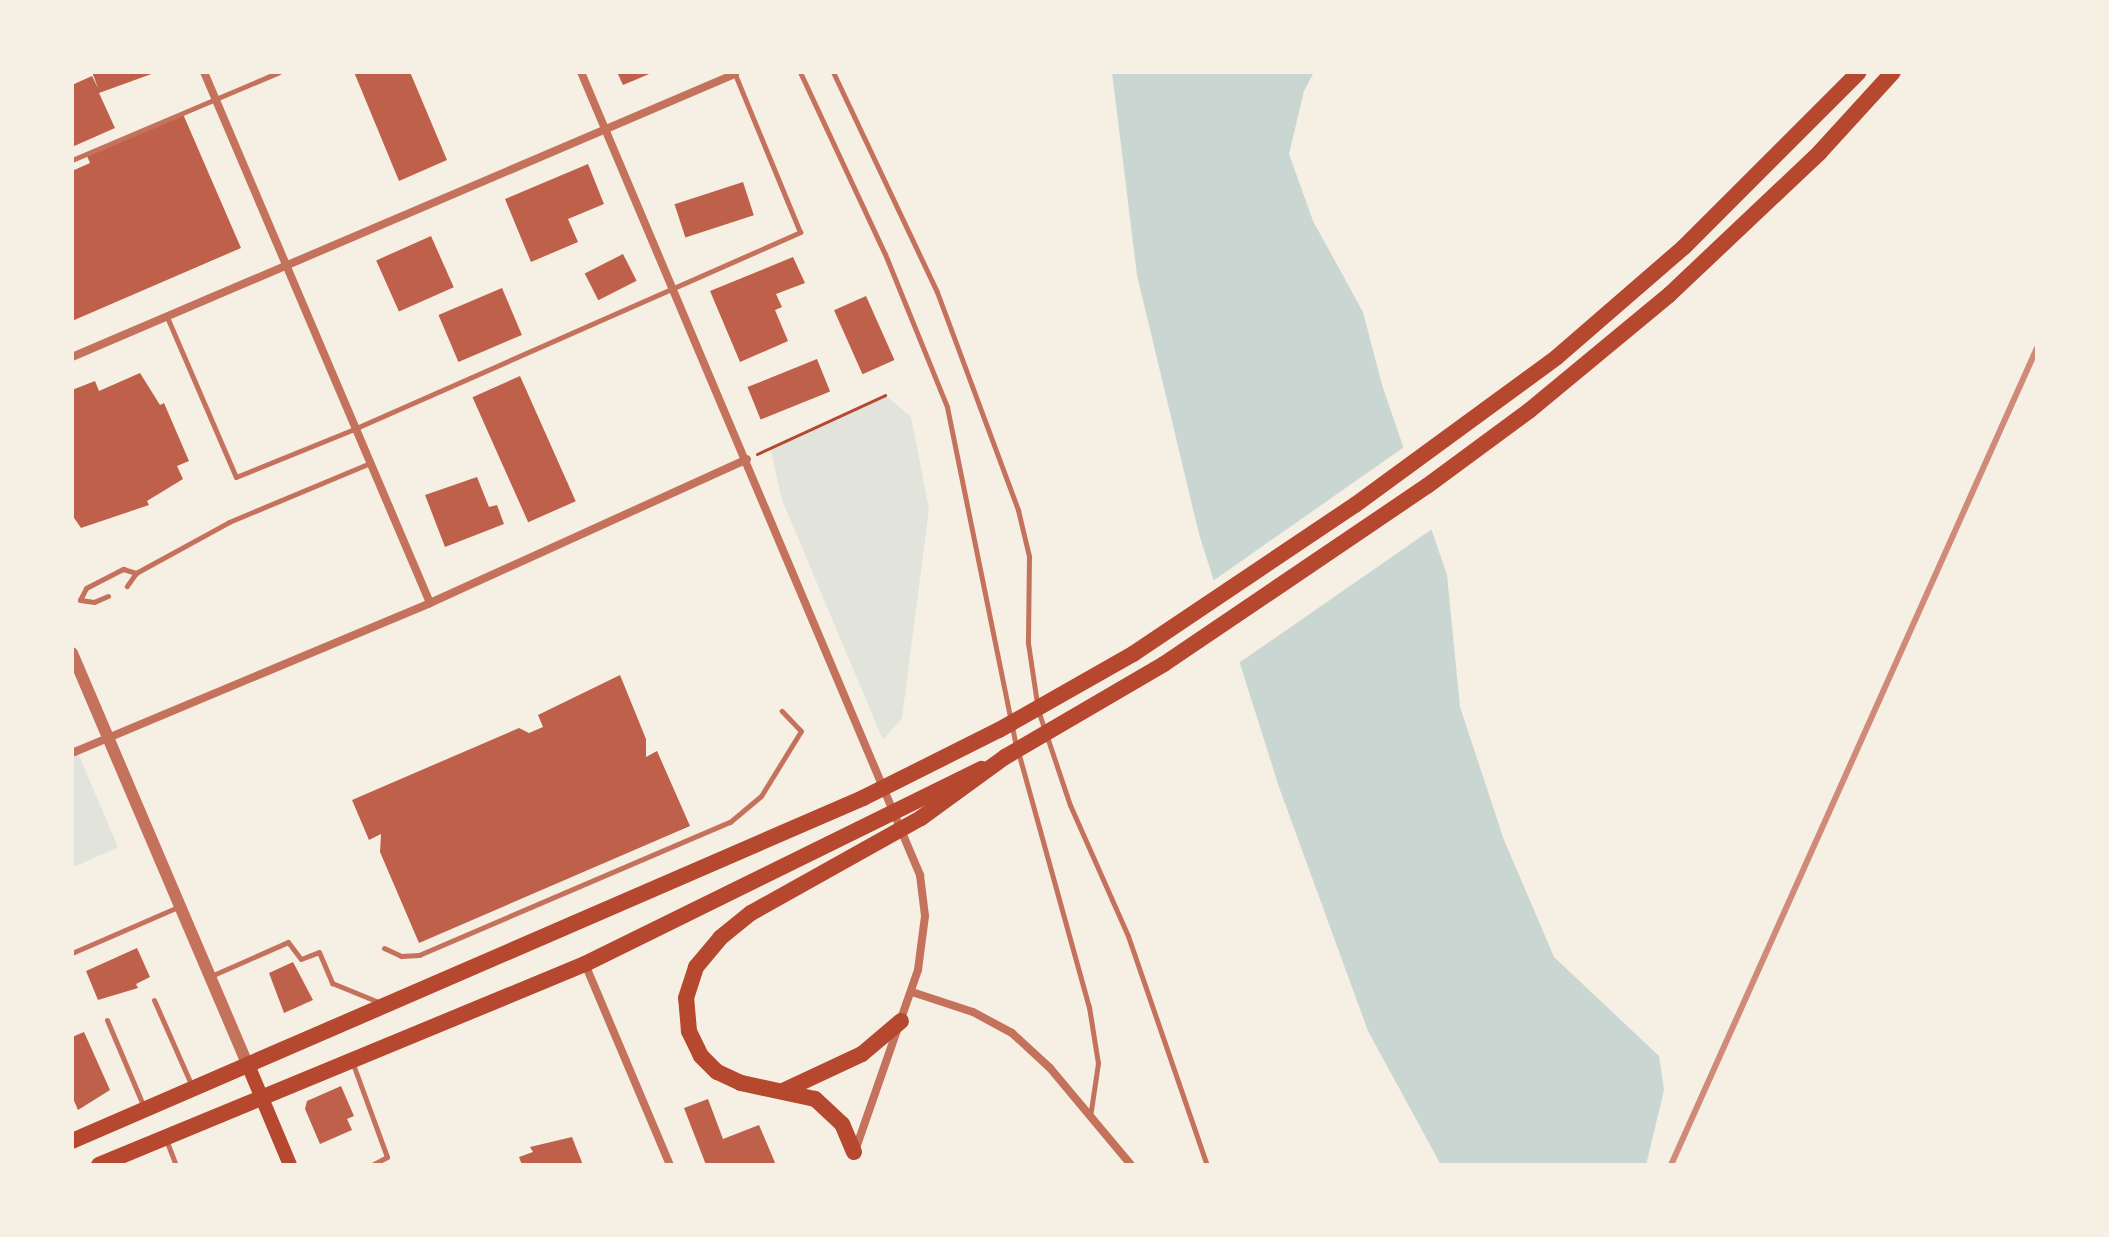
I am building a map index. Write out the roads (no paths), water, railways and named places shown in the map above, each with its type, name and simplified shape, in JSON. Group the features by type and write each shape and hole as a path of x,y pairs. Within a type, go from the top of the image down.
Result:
{"highway":[{"path":"72,1141 389,1007 904,779 999,730 1215,601 1557,357 1707,226 1859,72"},
{"path":"851,1158 833,1113 815,1099 729,1079 701,1056 686,1019 691,978 730,928 882,839 918,810 1243,613 1530,410 1709,257 1820,152 1893,72"},
{"path":"99,1165 353,1064 585,964 873,821 918,810"},
{"path":"785,1090 862,1054 901,1021"}],"main road":[{"path":"248,1065 290,1165"}],"street":[{"path":"204,72 430,603"},
{"path":"581,72 747,459 920,875 924,942 912,992 851,1158"},
{"path":"72,357 735,74"},
{"path":"72,753 430,603 747,459"},
{"path":"72,653 248,1065"},
{"path":"585,964 670,1165"},
{"path":"912,992 988,1018 1012,1033 1050,1068 1131,1165"}],"lane":[{"path":"72,160 279,72"},
{"path":"800,72 885,254 947,407 989,627 1028,796 1089,1007 1098,1063 1090,1118"},
{"path":"833,72 937,292 1004,469 1029,556 1030,671 1048,742 1128,936 1207,1165"},
{"path":"167,316 236,477 354,429 800,232 735,74"},
{"path":"127,586 136,573 240,518 370,463"},
{"path":"80,600 86,588 123,569 136,573"},
{"path":"72,603 80,600 94,602 108,596"},
{"path":"384,948 401,956 419,955 730,822 761,796 801,731 782,711"},
{"path":"72,953 181,906"},
{"path":"211,976 288,942 301,959 319,952 332,983 389,1007"},
{"path":"154,1000 193,1089"},
{"path":"107,1020 145,1110"},
{"path":"353,1064 387,1157 372,1165"},
{"path":"165,1138 176,1165"}],"railway":[{"path":"1671,1165 2037,348"}]}
